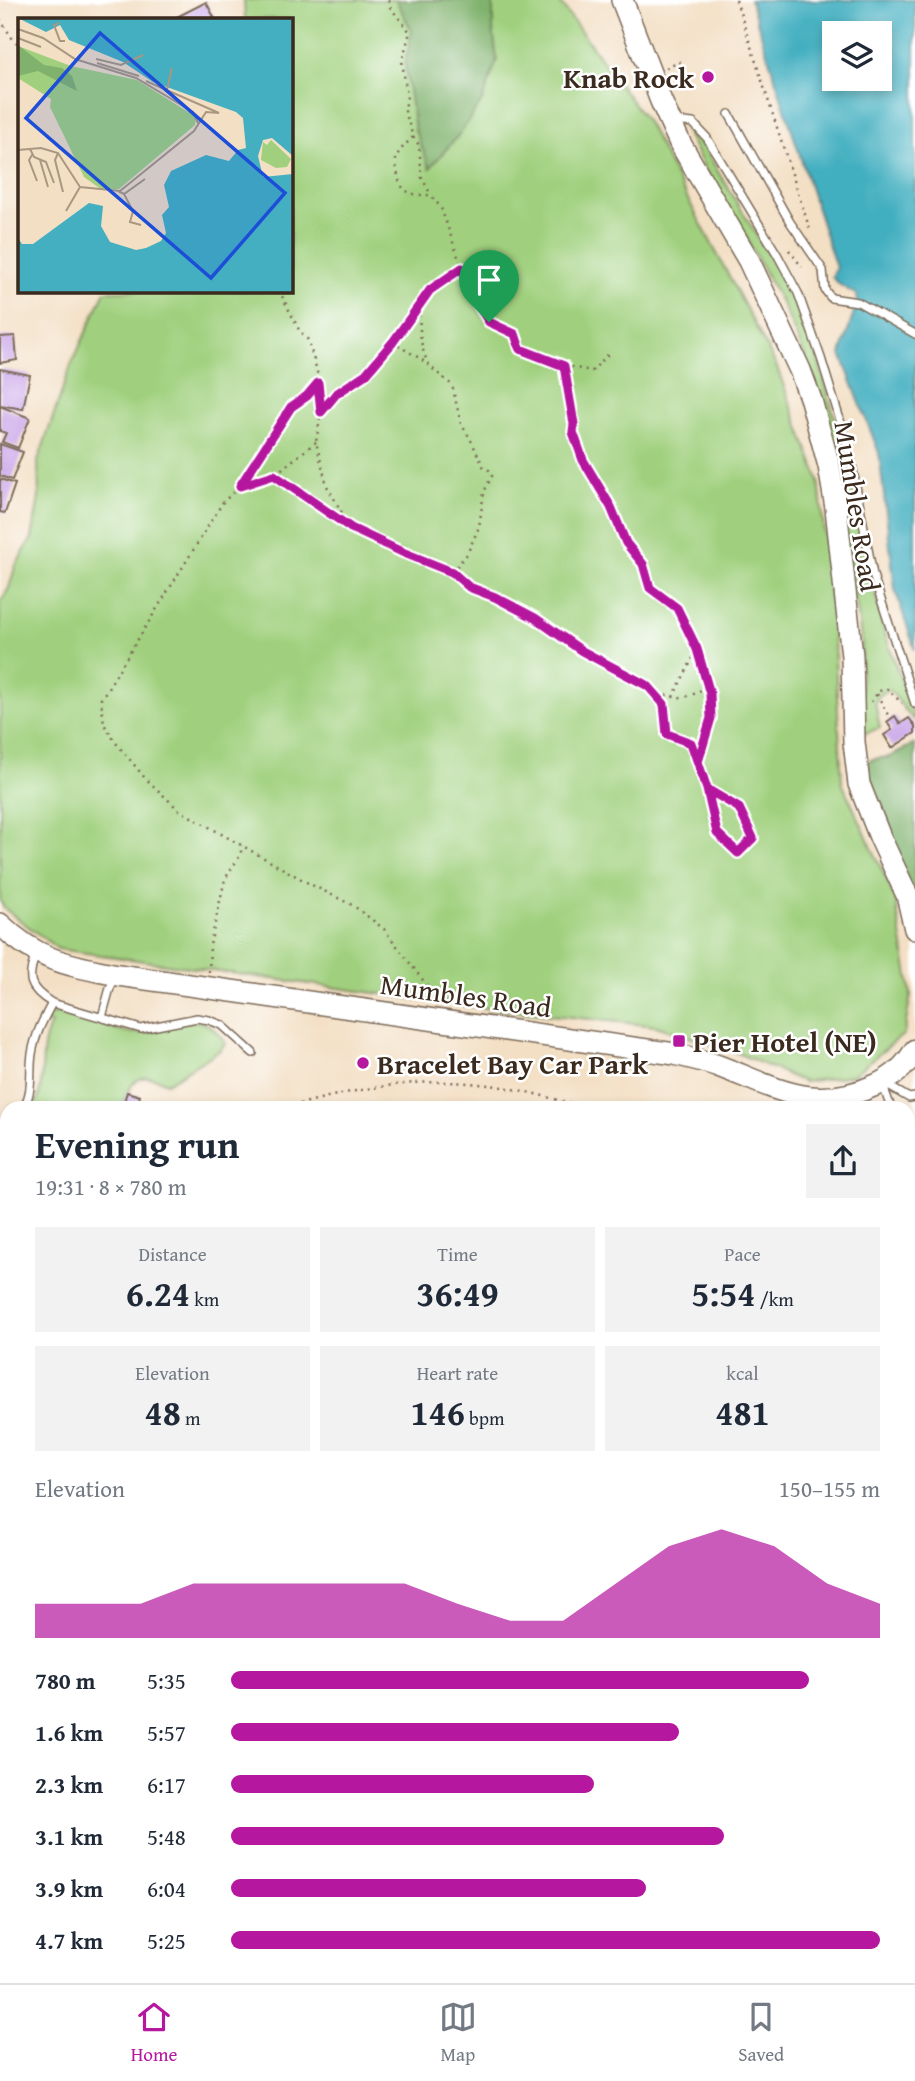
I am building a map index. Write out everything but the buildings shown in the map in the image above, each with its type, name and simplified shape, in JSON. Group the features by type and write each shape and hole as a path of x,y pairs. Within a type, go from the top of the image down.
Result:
{"main road":[{"name":"Mumbles Road","path":"622,0 670,120 694,170 749,261 766,295 800,370 820,431 838,520 852,656 854,742 859,783 907,895 915,929"},
{"name":"Mumbles Road","path":"0,925 23,945 68,965 118,975 675,1054 719,1066 781,1092 811,1098 848,1095 882,1082 903,1067 915,1050"}],"lane":[{"path":"729,114 800,237 823,270 824,290 831,298 858,302 915,334"},
{"path":"670,120 693,123 707,138 798,293 841,423 851,460 873,575 915,704"},
{"path":"37,953 31,967 31,983 40,995 52,1003 141,1029 197,1017 222,1025 253,1053"},
{"path":"102,1017 110,988 118,975"},
{"path":"27,1101 38,1030 52,1003"},
{"path":"882,1082 909,1098 915,1097"},
{"path":"882,1082 889,1101"}],"path":[{"path":"389,0 390,7 410,32 402,61 407,96 405,111 413,136 419,145 422,178 441,208 472,294 489,322 515,334 520,349 564,366 592,370 608,354"},
{"path":"736,0 810,230 786,247 802,267"},
{"path":"0,19 18,43"},
{"path":"413,136 396,160 398,181 405,191 416,196 431,195"},
{"path":"321,412 336,394 366,374 430,290 462,268"},
{"path":"280,292 307,340 317,371 321,412 316,442 327,486 351,528"},
{"path":"419,305 425,358 434,371"},
{"path":"393,342 421,359 452,385 461,424 484,468 489,470 492,476 484,492 479,527 467,554 452,572"},
{"path":"564,366 573,432 583,460 611,507 626,543 643,564 650,588 677,608 697,649 710,694 711,718 698,762"},
{"path":"318,383 307,396 291,407 240,486 223,502 102,699 104,724 145,778 179,810 354,906 384,929 429,988 473,1024"},
{"path":"240,486 274,475 316,442"},
{"path":"274,475 351,528 452,572 469,587 535,618 582,651 660,693 673,697 697,695 707,685"},
{"path":"673,697 697,649"},
{"path":"648,686 664,704 667,734 691,743 707,789 717,833 738,853 753,838 744,818 739,808 707,789"},
{"path":"889,717 877,694 887,689 897,696"},
{"path":"208,986 210,945 225,879 241,854 241,845"},
{"path":"311,1101 412,1083 478,1084 557,1101"}],"green space":[{"path":"244,0 558,0 647,122 776,365 819,480 833,624 842,783 895,898 911,994 904,1034 853,1075 804,1082 735,1052 656,1026 475,1007 58,949 5,909 0,901 0,603 9,588 15,567 32,538 39,497 38,461 71,365 105,292 292,292 292,18 245,18"},
{"path":"396,0 493,0 497,60 483,99 461,132 430,168 415,130 405,64 412,31"},
{"path":"690,127 696,132 797,303 814,346 845,453 885,634 915,720 888,690 875,702 880,728 863,734 860,709 862,645 857,608 805,356 783,306 684,128"},
{"path":"915,744 915,899 861,765 872,759 889,757"},
{"path":"62,1012 72,1014 132,1033 149,1032 187,1021 201,1022 215,1030 226,1043 220,1050 167,1083 149,1077 137,1080 124,1101 37,1101 41,1085 44,1043 51,1023 44,1021 47,1016"}],"water":[{"path":"750,0 915,0 915,650 895,589 879,453 841,354 857,295 832,277 836,268"}],"place":[{"name":"Knab Rock","path":"708,77"},
{"name":"Pier Hotel (NE)","path":"679,1041"},
{"name":"Bracelet Bay Car Park","path":"363,1063"}],"route":[{"path":"489,322 472,294 462,268 430,290 366,374 336,394 321,412 318,383 307,396 291,407 240,486 274,475 351,528 452,572 469,587 535,618 582,651 648,686 664,704 667,734 691,743 707,789 739,808 753,838 738,853 717,833 707,789 698,762 711,718 710,694 697,649 677,608 650,588 643,564 626,543 611,507 583,460 573,432 564,366 520,349 515,334 489,322"}]}
